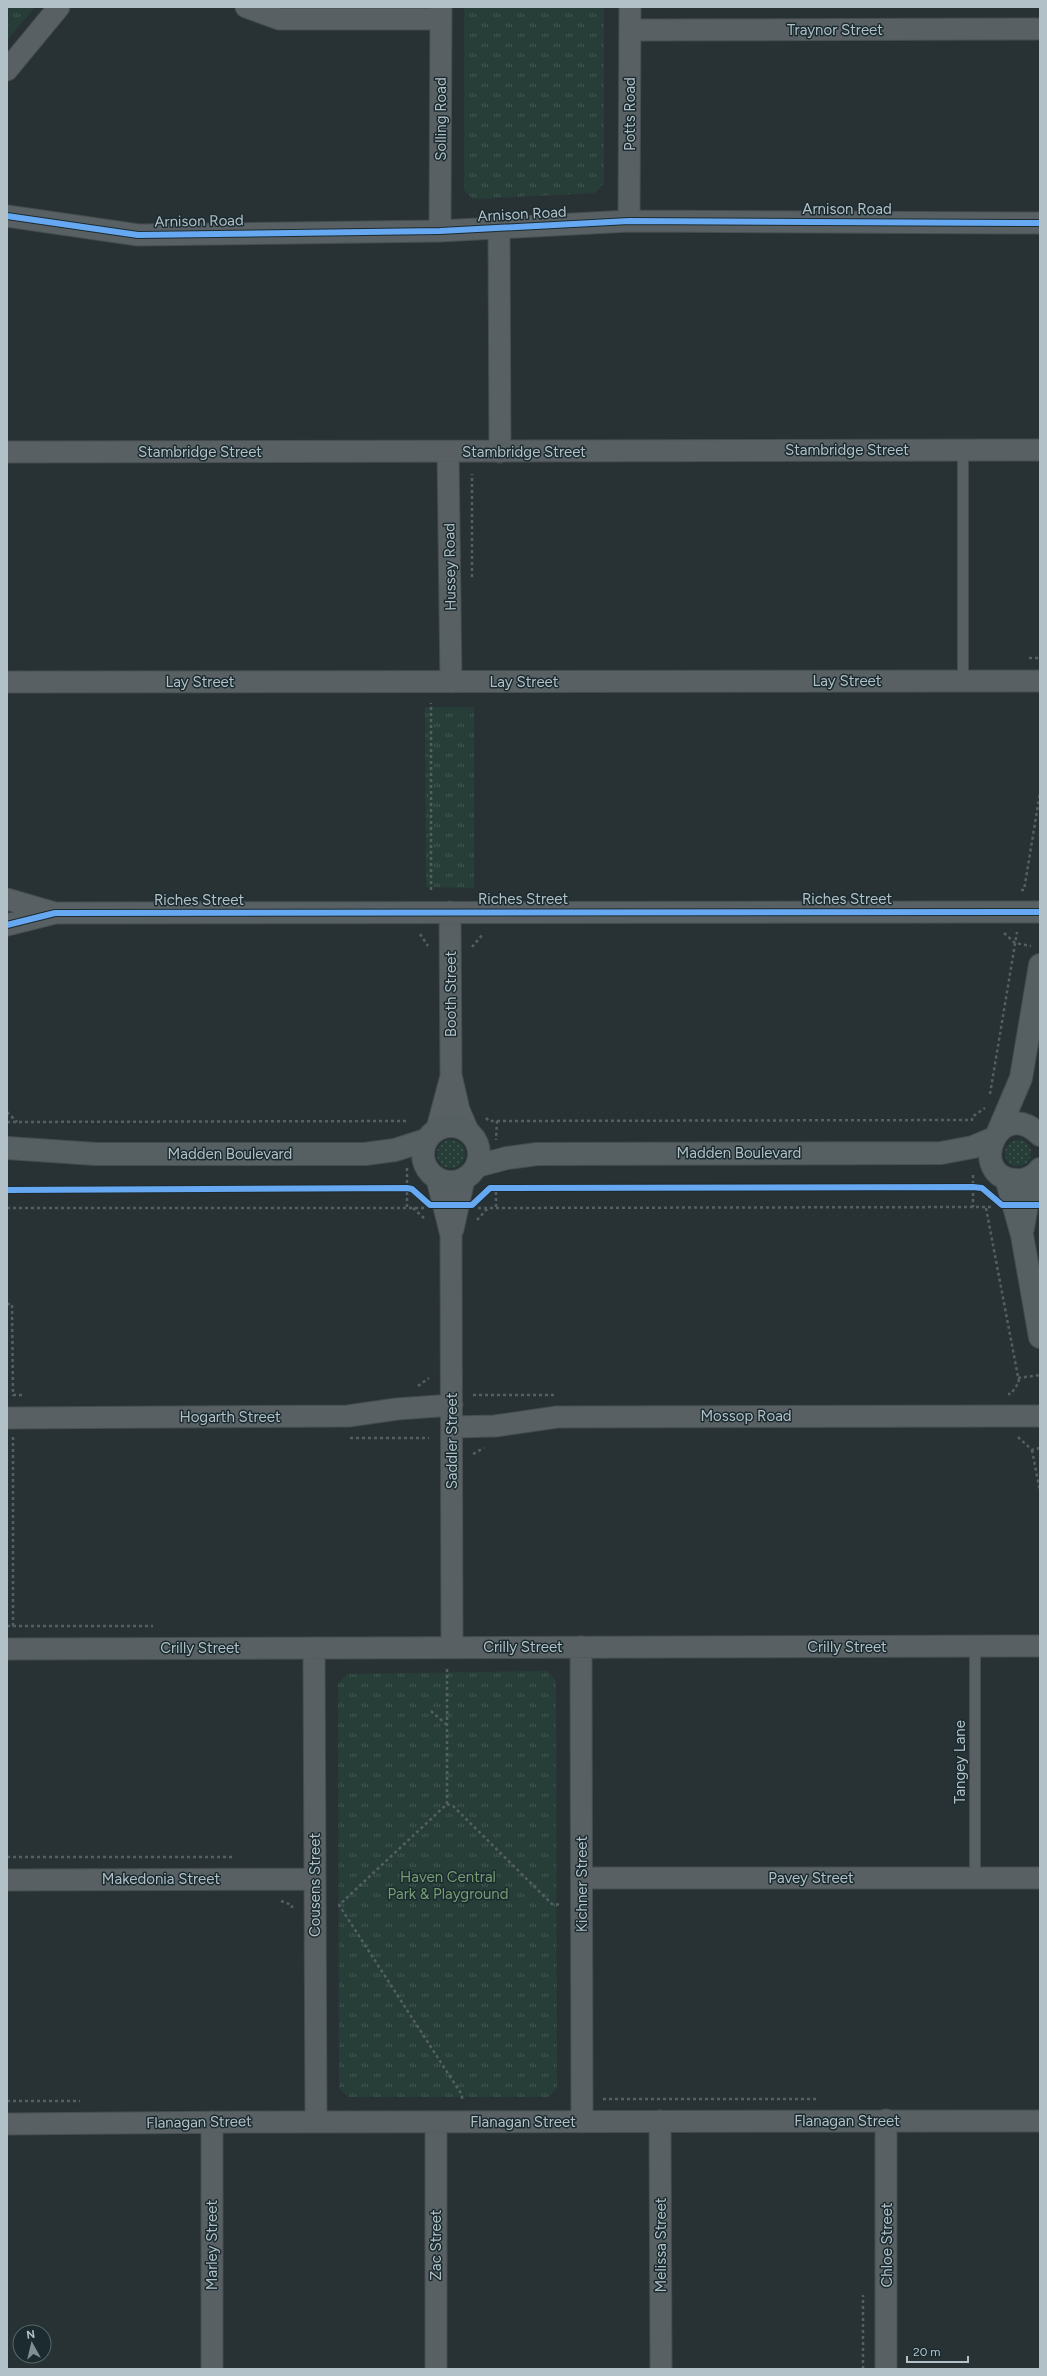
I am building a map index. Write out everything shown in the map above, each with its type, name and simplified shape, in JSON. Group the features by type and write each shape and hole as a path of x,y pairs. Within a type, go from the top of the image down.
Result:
{"street":[{"path":"7,70 59,7"},
{"path":"246,7 279,19 441,13"},
{"name":"Potts Road","path":"629,221 630,7"},
{"name":"Solling Road","path":"440,231 441,13"},
{"name":"Traynor Street","path":"630,30 1040,29"},
{"name":"Arnison Road","path":"7,216 138,235 440,231 629,221 1040,223"},
{"path":"499,228 500,452"},
{"name":"Stambridge Street","path":"7,452 1040,450"},
{"name":"Hussey Road","path":"448,452 451,682"},
{"name":"Lay Street","path":"7,682 1040,681"},
{"name":"Riches Street","path":"7,898 55,913"},
{"name":"Booth Street","path":"450,912 451,1075 459,1110 472,1135"},
{"name":"Riches Street","path":"7,924 55,913 1030,912"},
{"path":"1037,956 1021,1078 1026,1109 1037,1132"},
{"name":"Booth Street","path":"431,1135 451,1075"},
{"path":"1021,1078 990,1148 1022,1235 1040,1336"},
{"name":"Madden Boulevard","path":"471,1173 507,1158 537,1154 941,1153 973,1147 995,1136 1006,1127 1015,1124 1025,1125 1037,1132"},
{"path":"453,1126 472,1135 479,1157 471,1173 446,1182 431,1173 423,1149 431,1135 453,1126"},
{"name":"Madden Boulevard","path":"7,1148 96,1154 365,1154 395,1150 431,1135"},
{"name":"Madden Boulevard","path":"472,1135 537,1154"},
{"name":"Madden Boulevard","path":"941,1153 1024,1180 1039,1170"},
{"name":"Madden Boulevard","path":"7,1163 96,1154"},
{"name":"Madden Boulevard","path":"365,1154 431,1173"},
{"path":"1022,1235 1027,1204 1039,1170"},
{"name":"Saddler Street","path":"431,1173 451,1235 452,1648"},
{"name":"Saddler Street","path":"451,1235 471,1173"},
{"name":"Hogarth Street","path":"10,1418 348,1416 397,1409 452,1406"},
{"name":"Mossop Road","path":"452,1426 495,1426 557,1416 1040,1416"},
{"name":"Crilly Street","path":"7,1649 1040,1646"},
{"name":"Kichner Street","path":"581,1647 582,2122"},
{"name":"Cousens Street","path":"314,1648 316,2122"},
{"name":"Pavey Street","path":"582,1878 1040,1878"},
{"name":"Makedonia Street","path":"7,1880 315,1879"},
{"name":"Flanagan Street","path":"7,2124 886,2120 1040,2121"},
{"name":"Chloe Street","path":"886,2120 886,2369"},
{"name":"Melissa Street","path":"660,2121 661,2369"},
{"name":"Marley Street","path":"212,2122 212,2369"},
{"name":"Zac Street","path":"436,2122 436,2369"}],"lane":[{"path":"963,450 963,681"},
{"name":"Tangey Lane","path":"975,1646 975,1878"}],"path":[{"path":"431,703 431,890"},
{"path":"497,1121 972,1120 972,1117 988,1104 1015,943 1030,912 1024,890 1040,793"},
{"path":"428,952 428,944 420,934 420,891 439,890"},
{"path":"1016,890 1024,890"},
{"path":"996,933 1004,933 1015,943 1037,956"},
{"path":"472,952 472,944 482,934 489,934"},
{"path":"7,1112 17,1122"},
{"path":"7,1122 407,1121"},
{"path":"965,1187 982,1188"},
{"path":"399,1188 412,1189 417,1193"},
{"path":"490,1188 504,1188"},
{"path":"7,1208 426,1208 428,1203"},
{"path":"474,1203 479,1208 986,1208 997,1206"},
{"path":"986,1208 1019,1382 1011,1394 1003,1394"},
{"path":"7,1304 12,1304 13,1395 10,1418 13,1626 7,1626"},
{"path":"1018,1378 1040,1375"},
{"path":"412,1390 429,1378"},
{"path":"13,1395 29,1395"},
{"path":"473,1395 560,1395"},
{"path":"1032,1450 1040,1492"},
{"path":"447,1669 447,1804 339,1905 462,2095 463,2122"},
{"path":"431,1711 447,1724"},
{"path":"447,1804 453,1806 553,1905 582,1904"}],"green space":[{"path":"7,7 35,7 7,40"},
{"path":"464,7 604,7 604,183 595,193 473,199 464,190"},
{"path":"425,707 474,707 474,888 426,887"},
{"path":"451,1140 461,1144 465,1154 461,1164 451,1168 441,1164 437,1154 441,1144"},
{"path":"1018,1140 1027,1144 1031,1153 1027,1162 1018,1166 1009,1162 1005,1153 1009,1144"},
{"name":"Haven Central Park & Playground","path":"548,1671 556,1681 557,2087 549,2097 348,2097 339,2088 338,1683 347,1674"}],"cycle path":[{"path":"7,216 138,235 440,231 629,221 1040,223"},
{"path":"7,925 55,913 1040,912"},
{"path":"7,1190 407,1188 412,1189 430,1205 472,1205 490,1188 973,1187 982,1188 1002,1205 1040,1205"}]}
